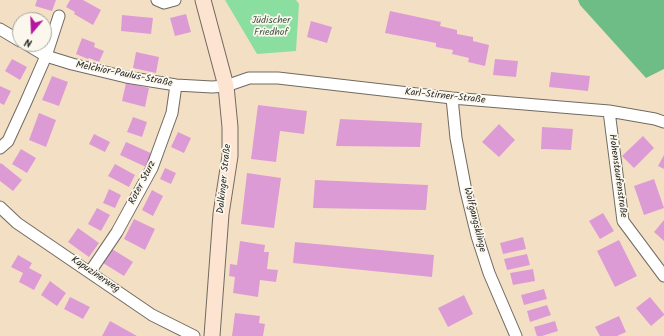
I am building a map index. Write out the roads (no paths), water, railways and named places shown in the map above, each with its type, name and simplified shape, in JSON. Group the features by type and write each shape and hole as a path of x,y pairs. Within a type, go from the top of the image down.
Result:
{"street":[{"path":"157,0 164,3 176,0"},
{"name":"Dalkinger Straße","path":"203,0 226,86 230,128 230,156 221,214 212,336"},
{"path":"0,148 8,141 46,56 59,16"},
{"path":"0,29 12,36"},
{"name":"Melchior-Paulus-Straße","path":"39,52 46,56 72,64 126,77 176,86 226,86"},
{"name":"Karl-Stirner-Straße","path":"226,86 249,78 278,78 452,98 608,111 654,118 664,122"},
{"name":"Roter Sturz","path":"90,272 118,232 152,168 172,113 176,86"},
{"name":"Wolfgangsklinge","path":"452,98 456,138 466,191 477,236 489,274 516,336"},
{"name":"Hohenstaufenstraße","path":"608,111 622,221 664,276"},
{"name":"Kapuzinerweg","path":"0,207 18,222 152,315 194,336"}],"park label":[{"name":"Jüdischer Friedhof","path":"271,26"}]}
